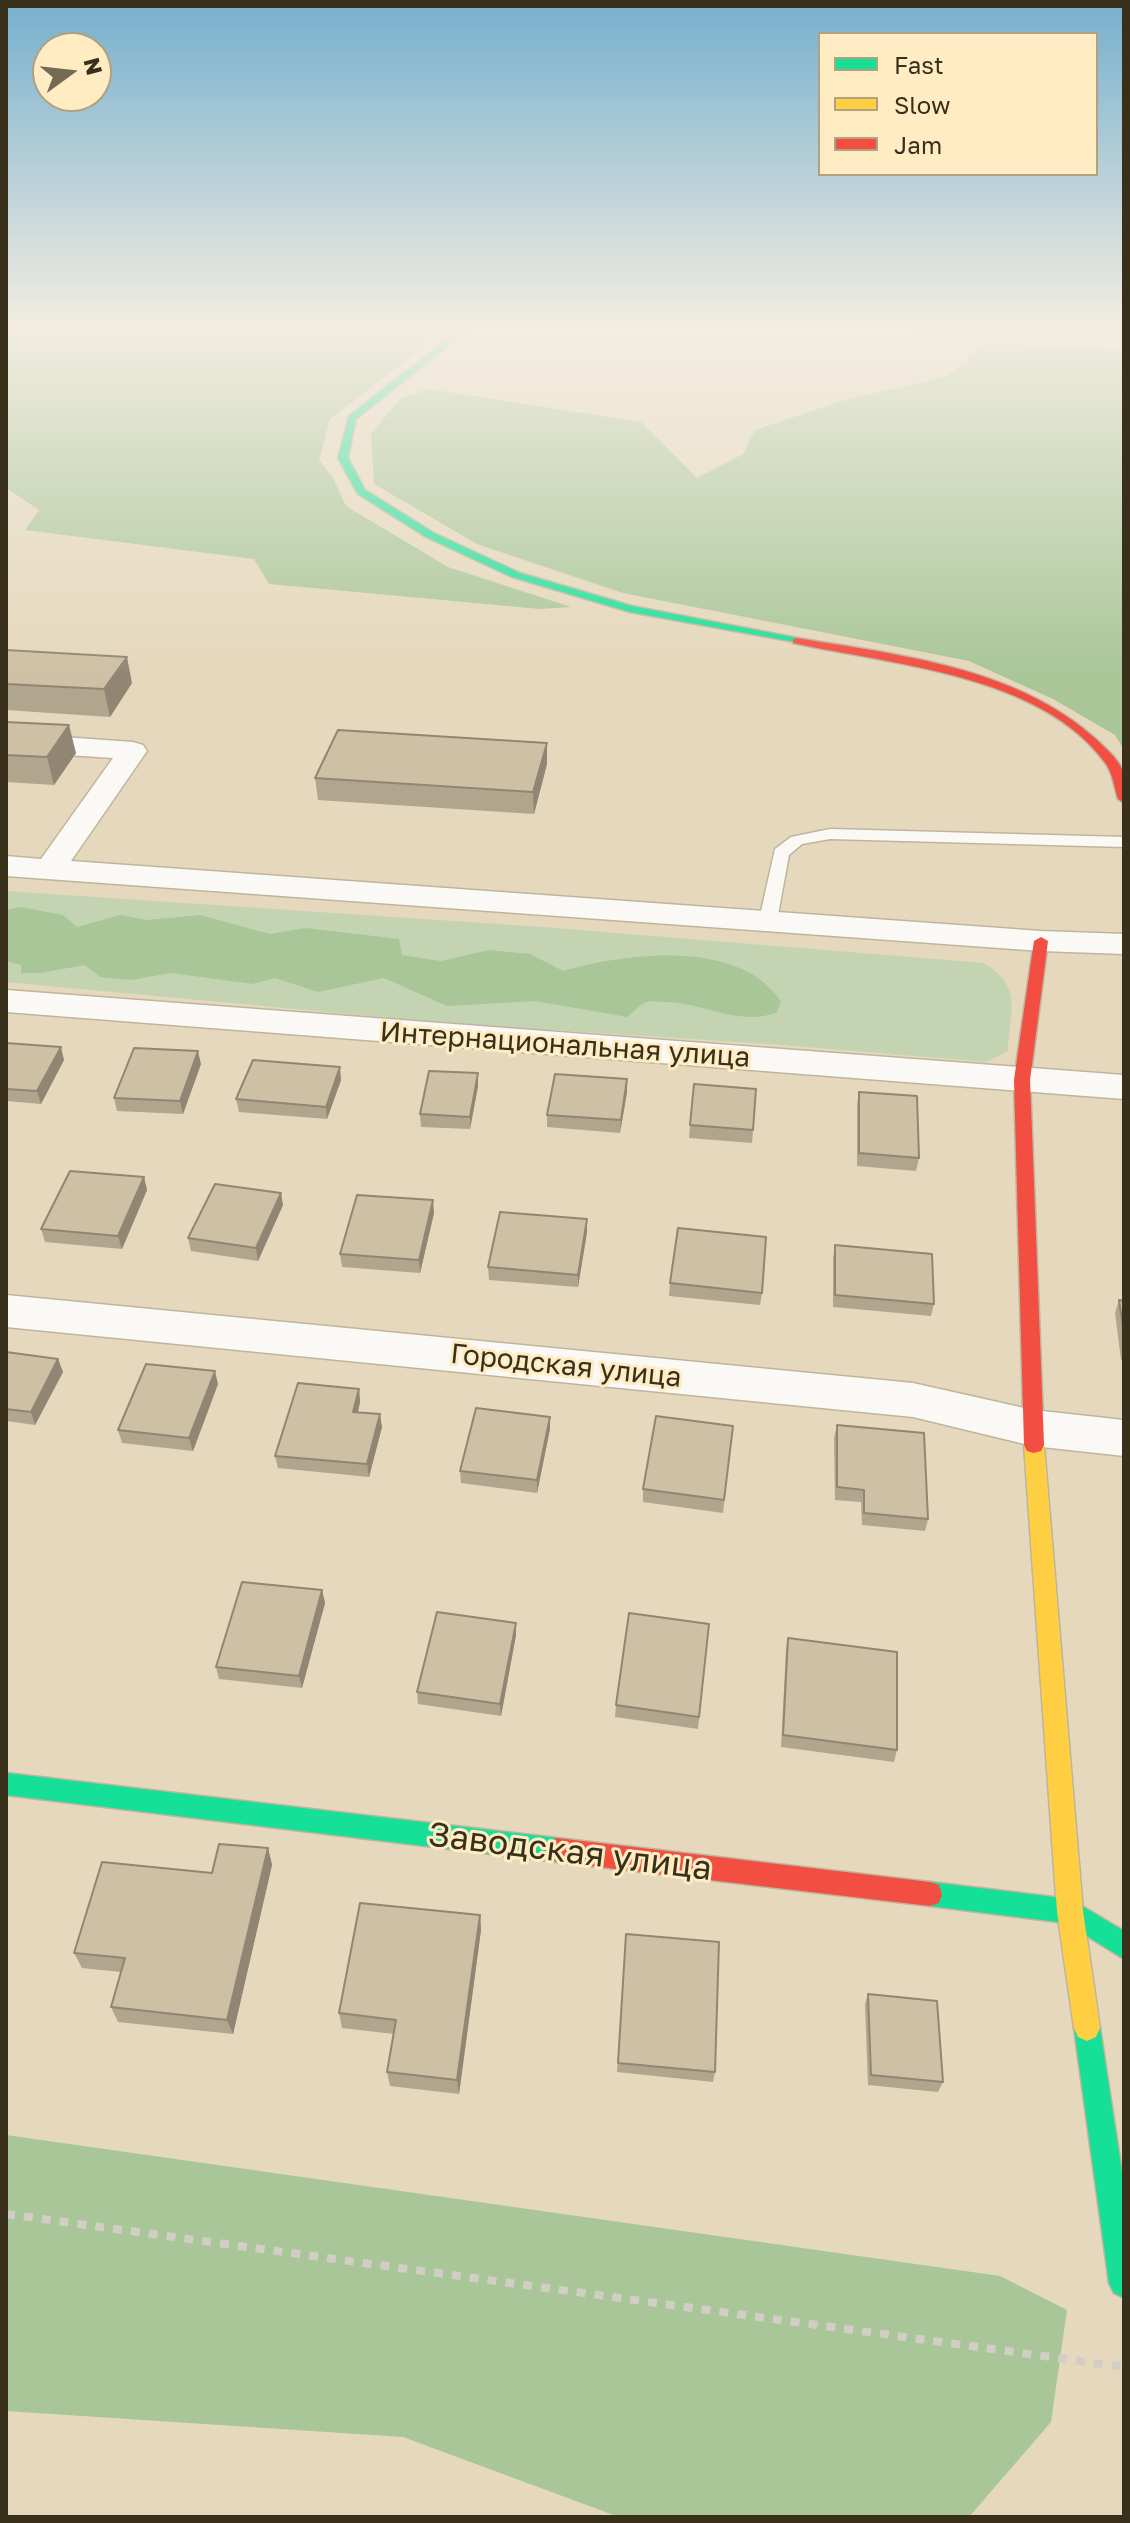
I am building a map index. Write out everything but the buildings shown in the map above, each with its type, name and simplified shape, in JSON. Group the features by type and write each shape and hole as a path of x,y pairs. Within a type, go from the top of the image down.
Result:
{"street":[{"path":"347,441 343,458 361,492 430,535 516,575 630,609 928,664 996,686 1051,711 1088,737 1115,768 1124,799"},
{"path":"6,716 113,722"},
{"path":"6,742 138,738 50,869"},
{"path":"6,866 1041,941 1124,944"},
{"path":"1041,941 1022,1080 1033,1428 1070,1911 1124,2283"},
{"name":"Интернациональная улица","path":"6,1001 1124,1087"},
{"name":"Городская улица","path":"6,1311 913,1400 1033,1428 1124,1438"},
{"name":"Заводская улица","path":"6,1784 1070,1911 1124,1946"}],"lane":[{"path":"768,920 781,853 797,840 830,834 1124,842"}],"path":[{"path":"6,2214 1124,2367"}],"green space":[{"path":"6,441 324,441 319,460 333,478 346,506 448,567 571,607 540,609 269,584 254,559 25,530 39,510 6,488"},
{"path":"371,441 660,441 697,478 743,454 750,441 1124,441 1124,750 1115,735 1053,699 969,661 623,593 477,544 374,484"},
{"path":"6,891 543,927 984,963 996,972 1009,990 1012,1011 1008,1051 986,1062 433,1022 6,982"},
{"path":"21,907 63,915 77,927 120,915 147,920 200,915 270,934 306,928 399,939 402,955 441,961 489,950 530,954 563,971 649,956 711,959 739,968 763,982 781,1002 776,1013 748,1017 680,1003 649,1002 627,1017 535,1001 447,1006 384,978 318,992 275,978 252,984 171,973 131,980 100,977 85,965 21,973 21,965 6,961 6,910"},
{"path":"6,2135 1000,2276 1067,2310 1051,2422 969,2517 619,2517 403,2437 6,2411"}],"traffic: fast":[{"path":"347,441 343,458 361,492 430,535 516,575 630,609 797,641"},
{"path":"6,1784 557,1850"},
{"path":"930,1894 1070,1911 1124,1946"},
{"path":"1087,2028 1124,2283"}],"traffic: slow":[{"path":"1034,1445 1070,1911 1087,2028"}],"traffic: jam":[{"path":"797,641 959,673 1038,703 1072,724 1100,750 1114,766 1124,799"},
{"path":"1034,1445 1022,1080 1041,941"},
{"path":"557,1850 930,1894"}]}
